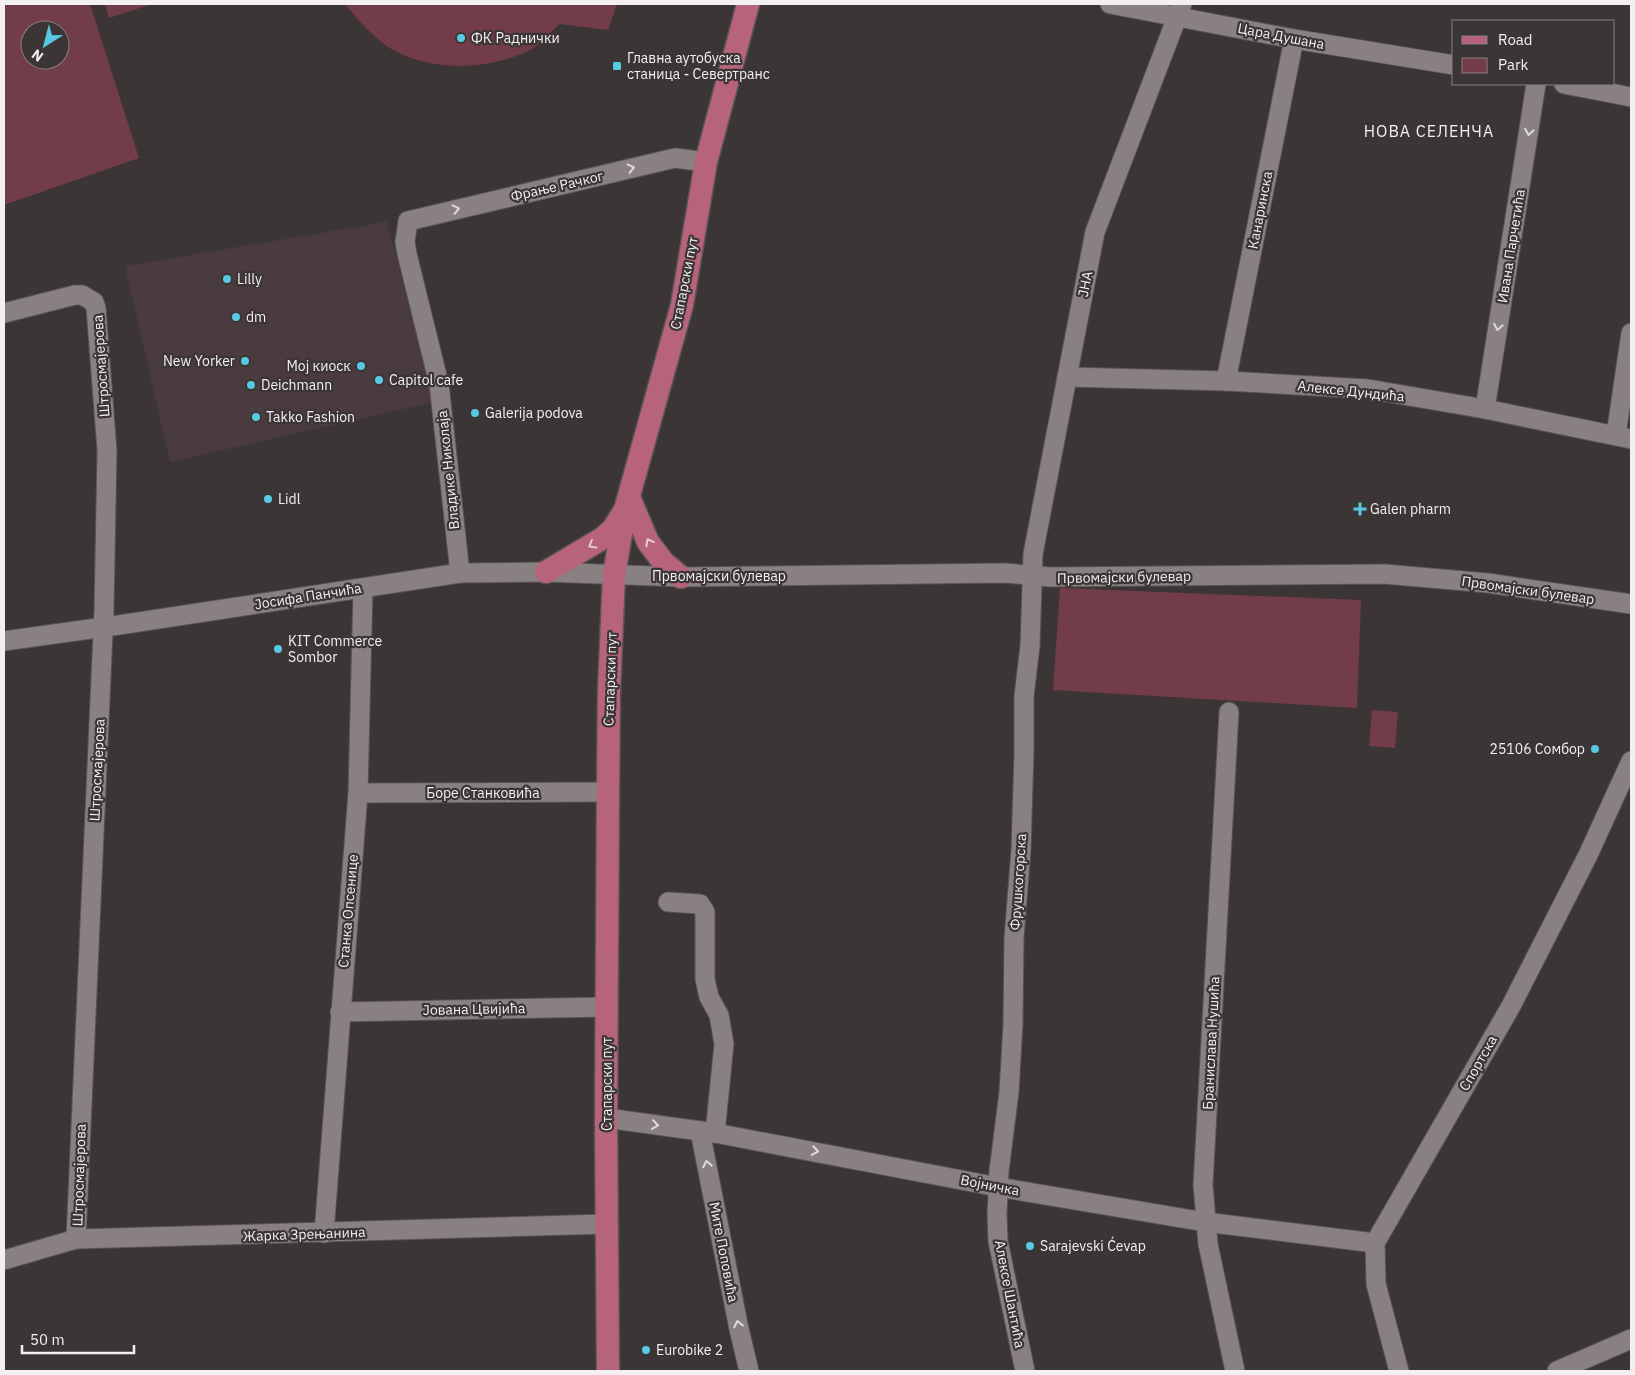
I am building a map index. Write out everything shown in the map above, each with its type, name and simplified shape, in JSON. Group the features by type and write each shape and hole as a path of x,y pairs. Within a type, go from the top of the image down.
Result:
{"main road":[{"name":"Стапарски пут","path":"608,1371 606,1118 608,792 609,690 614,575 627,504 682,305 706,162 748,4"},
{"path":"546,572 603,538 613,529 627,504"},
{"path":"627,504 648,542 664,563 681,577"}],"street":[{"name":"Цара Душана","path":"1110,4 1180,10 1294,39 1452,65"},
{"name":"ЈНА","path":"1032,576 1033,554 1095,232 1180,10"},
{"name":"Канаринска","path":"1226,381 1294,39"},
{"name":"Ивана Парчетића","path":"1485,409 1536,85"},
{"path":"1569,85 1631,97"},
{"name":"Фрање Рачког","path":"408,221 675,158 706,162"},
{"name":"Владике Николаја","path":"408,221 405,242 407,254 439,384 460,573"},
{"name":"Штросмајерова","path":"4,313 82,295 94,302 108,451 104,627 76,1239"},
{"path":"1624,437 1631,333"},
{"name":"Алексе Дундића","path":"1068,377 1226,381 1368,389 1485,409 1624,437"},
{"name":"Јосифа Панчића","path":"4,641 460,573 546,572 614,575"},
{"name":"Првомајски булевар","path":"614,575 681,577 1005,573 1032,576 1384,574 1488,583 1631,604"},
{"name":"Фрушкогорска","path":"998,1187 1009,1092 1014,1024 1014,938 1020,850 1024,696 1030,646 1032,576"},
{"name":"Станка Опсенице","path":"324,1234 358,794 363,588"},
{"name":"Бранислава Нушића","path":"1229,712 1203,1185 1205,1222 1235,1371"},
{"name":"Спортска","path":"1375,1243 1512,1006 1562,910 1631,761"},
{"name":"Боре Станковића","path":"358,794 608,792"},
{"name":"Мите Поповића","path":"668,902 700,904 705,912 705,979 708,997 719,1015 724,1044 708,1132 739,1329 750,1371"},
{"name":"Јована Цвијића","path":"340,1012 607,1007"},
{"name":"Војничка","path":"606,1118 708,1132 998,1187 1205,1222 1375,1243"},
{"name":"Алексе Шантића","path":"998,1187 998,1241 1025,1371"},
{"name":"Жарка Зрењанина","path":"4,1260 76,1239 324,1234 608,1224"},
{"path":"1375,1243 1376,1284 1399,1371"},
{"path":"1557,1371 1631,1339"}],"shaded area":[{"path":"387,222 434,402 170,462 125,266"}],"green space":[{"path":"4,4 90,4 139,158 4,205"},
{"path":"105,4 152,4 109,18"},
{"name":"ФК Раднички","path":"345,4 617,4 608,30 560,24 532,49 512,58 476,65 457,66 421,61 388,47 365,27"},
{"path":"1060,588 1361,600 1357,708 1053,690"},
{"path":"1372,710 1398,712 1395,748 1369,746"}],"place":[{"name":"ФК Раднички","path":"461,38"},
{"name":"Главна аутобуска станица - Севертранс","path":"617,66"},
{"name":"Lilly","path":"227,279"},
{"name":"dm","path":"236,317"},
{"name":"New Yorker","path":"245,361"},
{"name":"Мој киоск","path":"361,366"},
{"name":"Capitol cafe","path":"379,380"},
{"name":"Deichmann","path":"251,385"},
{"name":"Galerija podova","path":"475,413"},
{"name":"Takko Fashion","path":"256,417"},
{"name":"Lidl","path":"268,499"},
{"name":"Galen pharm","path":"1360,509"},
{"name":"KIT Commerce Sombor","path":"278,649"},
{"name":"25106 Сомбор","path":"1595,749"},
{"name":"Sarajevski Ćevap","path":"1030,1246"},
{"name":"Eurobike 2","path":"646,1350"}],"district":[{"name":"НОВА СЕЛЕНЧА","path":"1429,131"}]}
